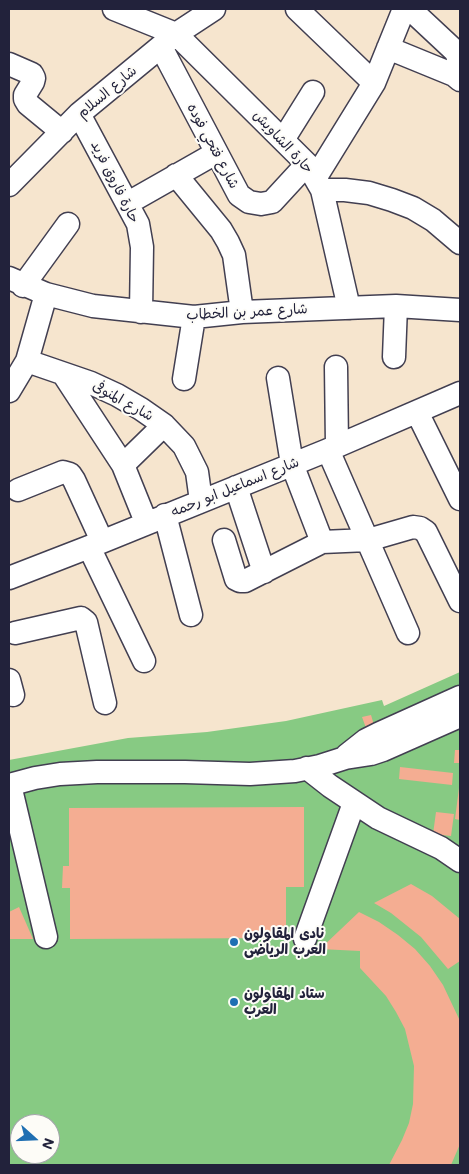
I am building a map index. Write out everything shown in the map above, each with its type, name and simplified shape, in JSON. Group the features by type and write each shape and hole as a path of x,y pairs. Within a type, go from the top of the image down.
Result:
{"street":[{"path":"117,9 168,40"},
{"name":"شارع السلام","path":"9,185 79,114 168,40 214,9"},
{"path":"297,9 374,83"},
{"name":"شارع فتحي فوده","path":"168,40 216,153 239,195 249,202 260,204 272,202 315,177 374,83 404,9"},
{"path":"388,48 457,77 458,49 410,9"},
{"name":"حارة الشاويش","path":"168,40 283,140 315,177"},
{"path":"9,64 32,74 34,78 25,95 25,99 28,104 62,132"},
{"path":"283,140 313,92"},
{"name":"حارة فاروق فريد","path":"79,114 138,224 142,246 141,312"},
{"path":"128,203 216,153"},
{"path":"176,175 228,242 234,255 242,312"},
{"path":"315,177 353,191 392,200 413,208 433,220 460,243"},
{"path":"315,177 349,308"},
{"path":"212,220 239,195"},
{"path":"16,282 68,224"},
{"name":"شارع عمر بن الخطاب","path":"16,282 46,294 93,306 194,317 242,312 396,306 460,310"},
{"path":"9,391 27,361 46,294"},
{"path":"394,357 396,306"},
{"path":"184,379 194,317"},
{"name":"شارع المنوفى","path":"27,361 91,383 117,395 164,425 184,446 197,472 201,501"},
{"path":"336,367 332,448 368,540 408,633"},
{"path":"64,374 123,464 155,519 191,615"},
{"path":"278,378 292,464 322,542"},
{"name":"شارع اسماعيل ابو رحمه","path":"9,578 417,412 459,398"},
{"path":"417,412 460,499"},
{"path":"123,464 164,425"},
{"path":"18,490 63,472 70,474 74,480 96,544 144,661"},
{"path":"236,487 264,572"},
{"path":"224,540 236,579 245,581 322,542 368,540 413,527 420,528 426,532 460,601"},
{"path":"11,631 81,618 86,622 105,704"},
{"path":"46,938 9,785 60,774 185,772 273,774 307,768 345,758 371,754 460,697"},
{"path":"408,730 460,716"},
{"path":"307,768 354,803 378,818 441,848 460,861"},
{"path":"305,940 354,803"}],"green space":[{"name":"ستاد المقاولون العرب","path":"460,672 460,1165 9,1165 9,760 128,738 207,732 286,721 382,700 384,706"}],"building":[{"path":"371,715 374,725 366,728 362,717"},
{"path":"455,750 460,750 460,763 454,763"},
{"path":"400,767 453,773 452,785 399,779"},
{"path":"460,788 460,820 455,819"},
{"path":"304,807 304,887 286,887 286,938 70,939 70,888 62,888 63,866 69,866 69,808"},
{"path":"436,812 454,814 451,836 433,834"},
{"path":"411,884 432,896 460,919 460,961 448,969 421,937 391,913 374,903"},
{"path":"19,907 33,939 9,939 9,912"},
{"path":"359,912 379,922 415,949 443,985 460,1021 460,1144 451,1165 389,1165 409,1123 413,1104 414,1066 405,1029 386,996 360,968 360,951 320,949"}],"place":[{"name":"نادى المقاولون العرب الرياضى","path":"234,942"},
{"name":"ستاد المقاولون العرب","path":"234,1002"}]}
